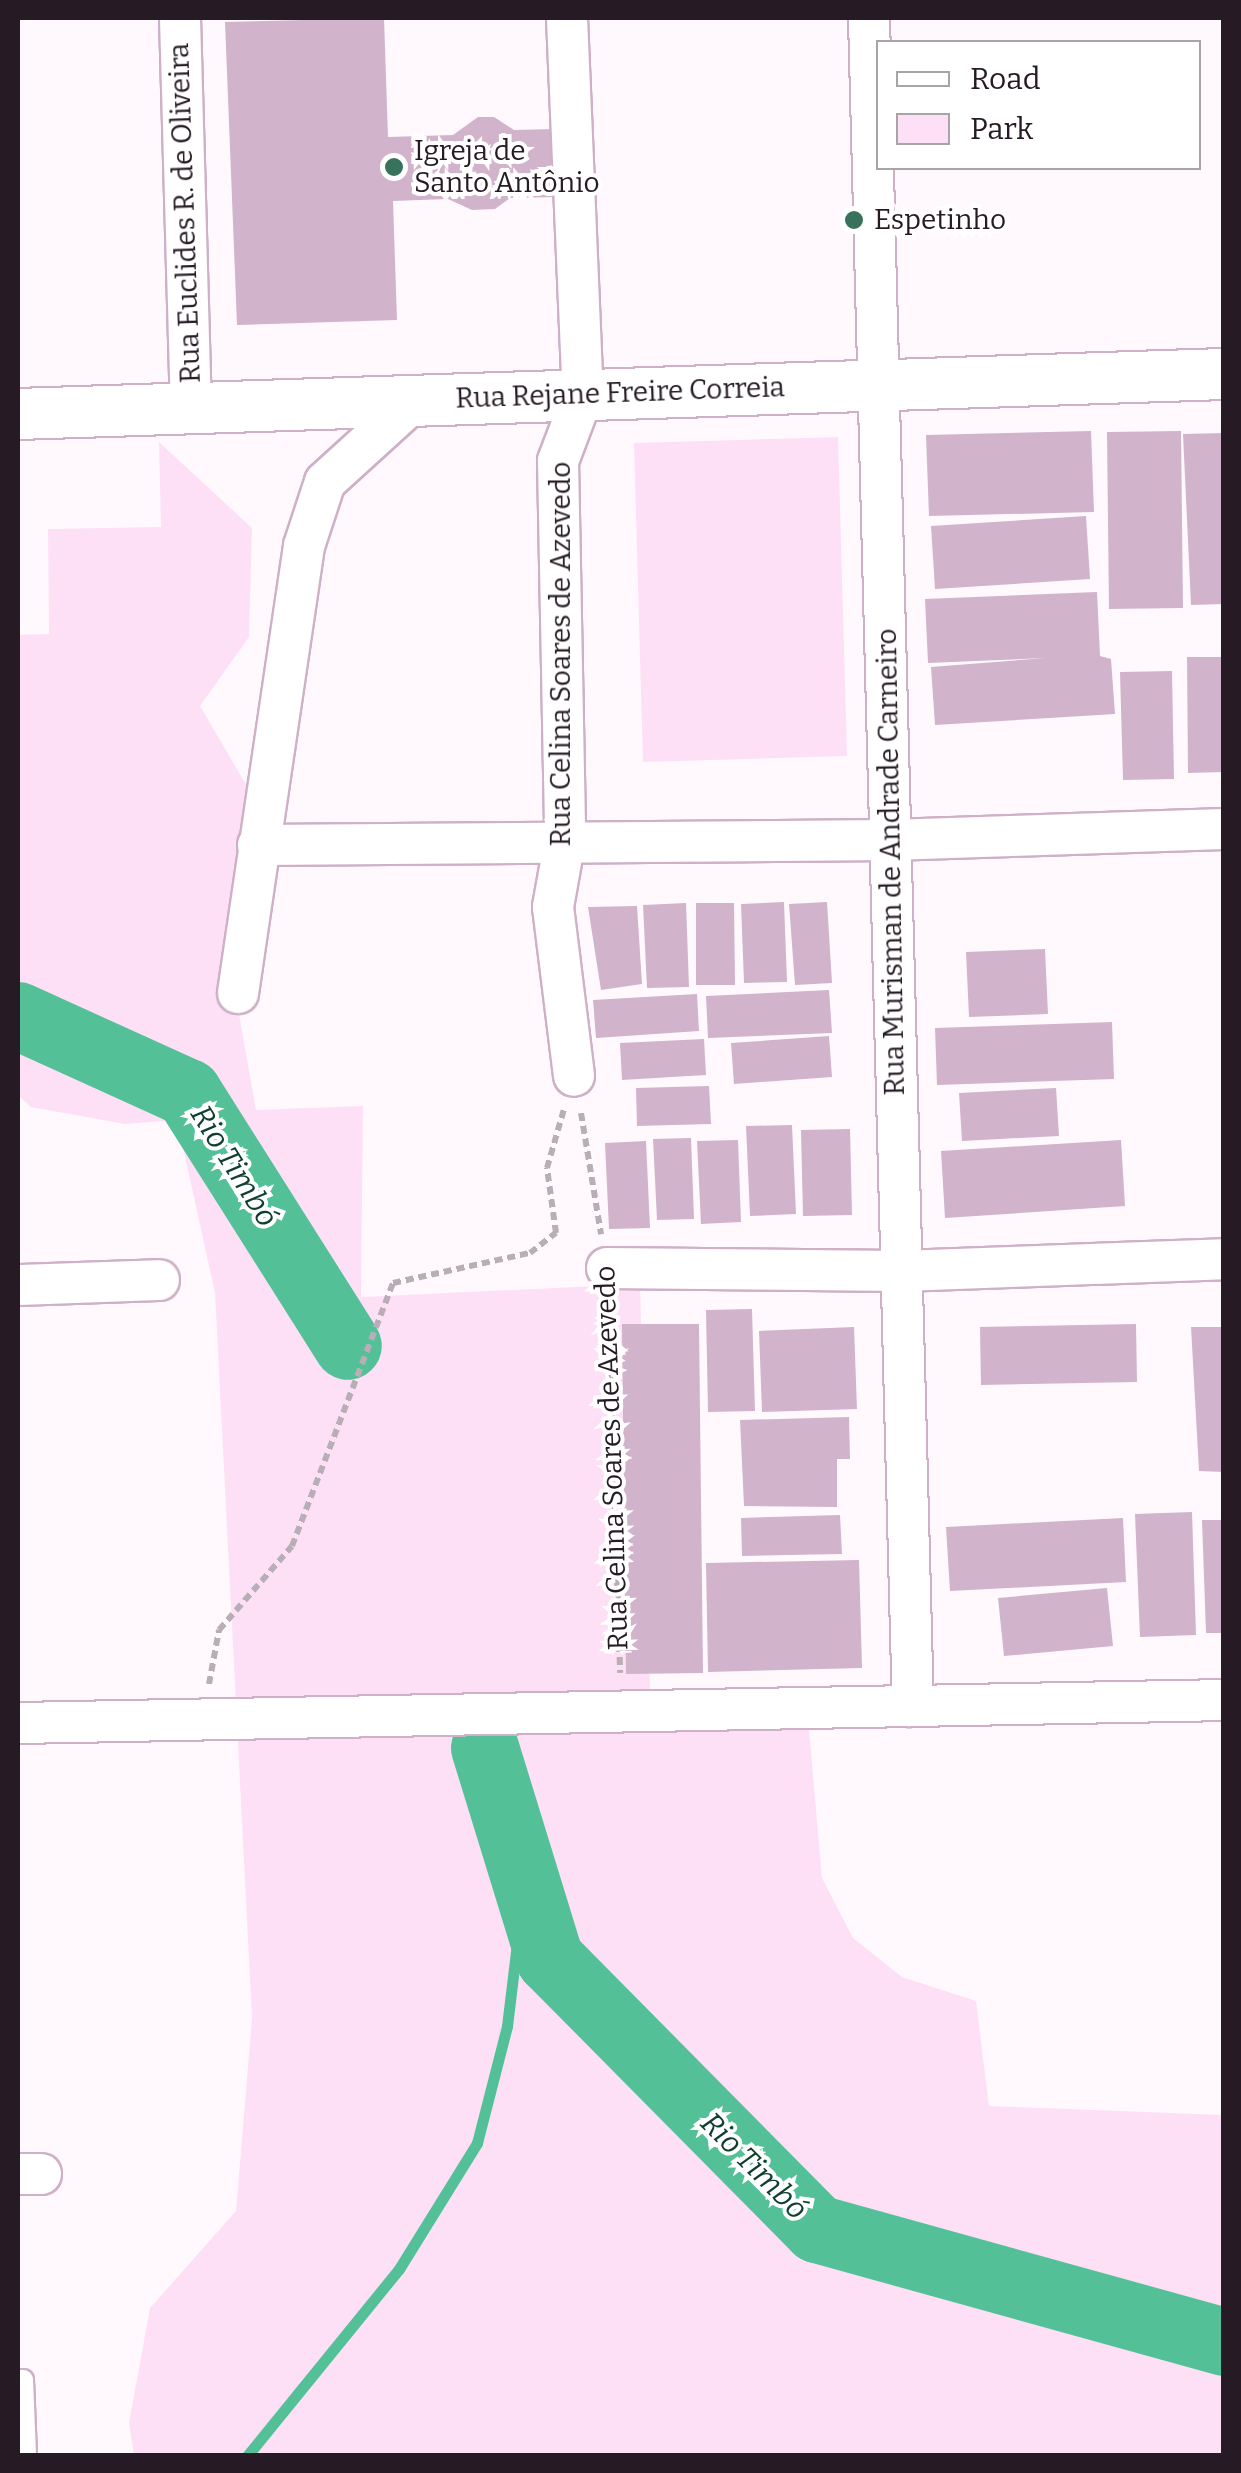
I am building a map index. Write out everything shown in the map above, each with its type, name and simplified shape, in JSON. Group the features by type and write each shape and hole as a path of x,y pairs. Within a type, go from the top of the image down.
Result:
{"street":[{"name":"Rua Euclides R. de Oliveira","path":"180,18 191,408"},
{"name":"Rua Celina Soares de Azevedo","path":"567,18 584,395 558,461 565,840 553,906 574,1076"},
{"name":"Rua Murisman de Andrade Carneiro","path":"870,18 913,1706"},
{"name":"Rua Rejane Freire Correia","path":"18,414 1224,374"},
{"path":"238,994 304,546 325,482 414,401"},
{"path":"258,846 565,840 890,840 1224,829"},
{"path":"607,1268 902,1271 1224,1260"},
{"path":"18,1285 159,1280"},
{"path":"18,1723 203,1715 1224,1700"}],"lane":[{"path":"18,2380 23,2380 26,2456"}],"path":[{"name":"Rua Celina Soares de Azevedo","path":"574,1076 607,1268 621,1710"},
{"path":"203,1715 219,1630 292,1546 392,1283 530,1253 556,1232 547,1168 574,1076"}],"green space":[{"path":"838,437 847,756 643,762 634,443"},
{"path":"159,442 252,528 249,637 200,706 275,834 239,1014 256,1110 363,1106 361,1297 640,1284 651,1730 809,1730 822,1878 853,1938 902,1977 976,2001 989,2106 1223,2115 1223,2455 134,2455 129,2423 150,2308 236,2211 252,2018 215,1293 177,1120 125,1124 31,1107 18,1095 18,635 49,634 48,529 161,527"}],"building":[{"name":"Igreja de Santo Antônio","path":"384,18 388,137 453,135 478,117 494,117 514,130 555,129 557,197 510,198 495,209 472,210 448,199 393,201 397,320 237,325 225,22"},
{"path":"1091,431 1094,512 929,516 926,435"},
{"path":"1181,431 1183,608 1109,609 1107,432"},
{"path":"1224,433 1224,604 1191,605 1183,434"},
{"path":"1086,516 1090,579 935,589 931,526"},
{"path":"1097,592 1100,656 1111,659 1115,714 935,725 931,667 1046,658 928,663 925,599"},
{"path":"1187,657 1224,657 1224,772 1188,773"},
{"path":"1172,671 1174,779 1123,780 1120,672"},
{"path":"784,902 787,982 744,983 741,904"},
{"path":"827,902 832,983 795,985 789,904"},
{"path":"686,903 689,987 647,988 643,905"},
{"path":"696,903 734,903 735,985 696,985"},
{"path":"637,906 642,984 601,990 588,907"},
{"path":"1045,949 1048,1014 969,1017 966,952"},
{"path":"829,990 832,1033 708,1038 706,996"},
{"path":"697,994 699,1031 596,1038 593,1000"},
{"path":"1112,1022 1114,1079 937,1085 935,1028"},
{"path":"829,1036 832,1077 734,1084 731,1043"},
{"path":"704,1039 706,1075 622,1080 620,1043"},
{"path":"709,1086 711,1124 637,1126 636,1088"},
{"path":"1056,1088 1059,1136 962,1141 959,1093"},
{"path":"792,1125 796,1214 750,1216 746,1126"},
{"path":"850,1129 852,1215 803,1216 801,1130"},
{"path":"691,1138 694,1219 657,1220 653,1139"},
{"path":"738,1140 741,1222 701,1224 697,1141"},
{"path":"1121,1140 1125,1206 945,1218 941,1151"},
{"path":"646,1141 650,1228 609,1229 605,1143"},
{"path":"752,1309 755,1411 708,1412 706,1310"},
{"path":"622,1324 699,1324 703,1673 626,1674"},
{"path":"1136,1324 1137,1382 981,1385 980,1327"},
{"path":"854,1327 857,1409 762,1412 759,1331"},
{"path":"1191,1327 1224,1327 1224,1472 1199,1471"},
{"path":"849,1417 850,1459 837,1459 837,1507 744,1506 740,1420"},
{"path":"1192,1512 1196,1635 1140,1637 1135,1514"},
{"path":"840,1515 842,1554 742,1556 741,1518"},
{"path":"1123,1518 1126,1582 950,1591 946,1527"},
{"path":"1202,1520 1224,1520 1224,1633 1206,1633"},
{"path":"859,1560 862,1668 708,1672 706,1563"},
{"path":"1107,1588 1113,1646 1004,1656 998,1598"}],"waterway":[{"name":"Rio Timbó","path":"18,1016 188,1093 348,1346"},
{"name":"Rio Timbó","path":"485,1748 550,1959 817,2229 1224,2342"},
{"path":"247,2456 399,2269 477,2143 507,2026 525,1877"}],"place":[{"name":"Igreja de Santo Antônio","path":"394,167"},
{"name":"Espetinho","path":"854,220"}]}
